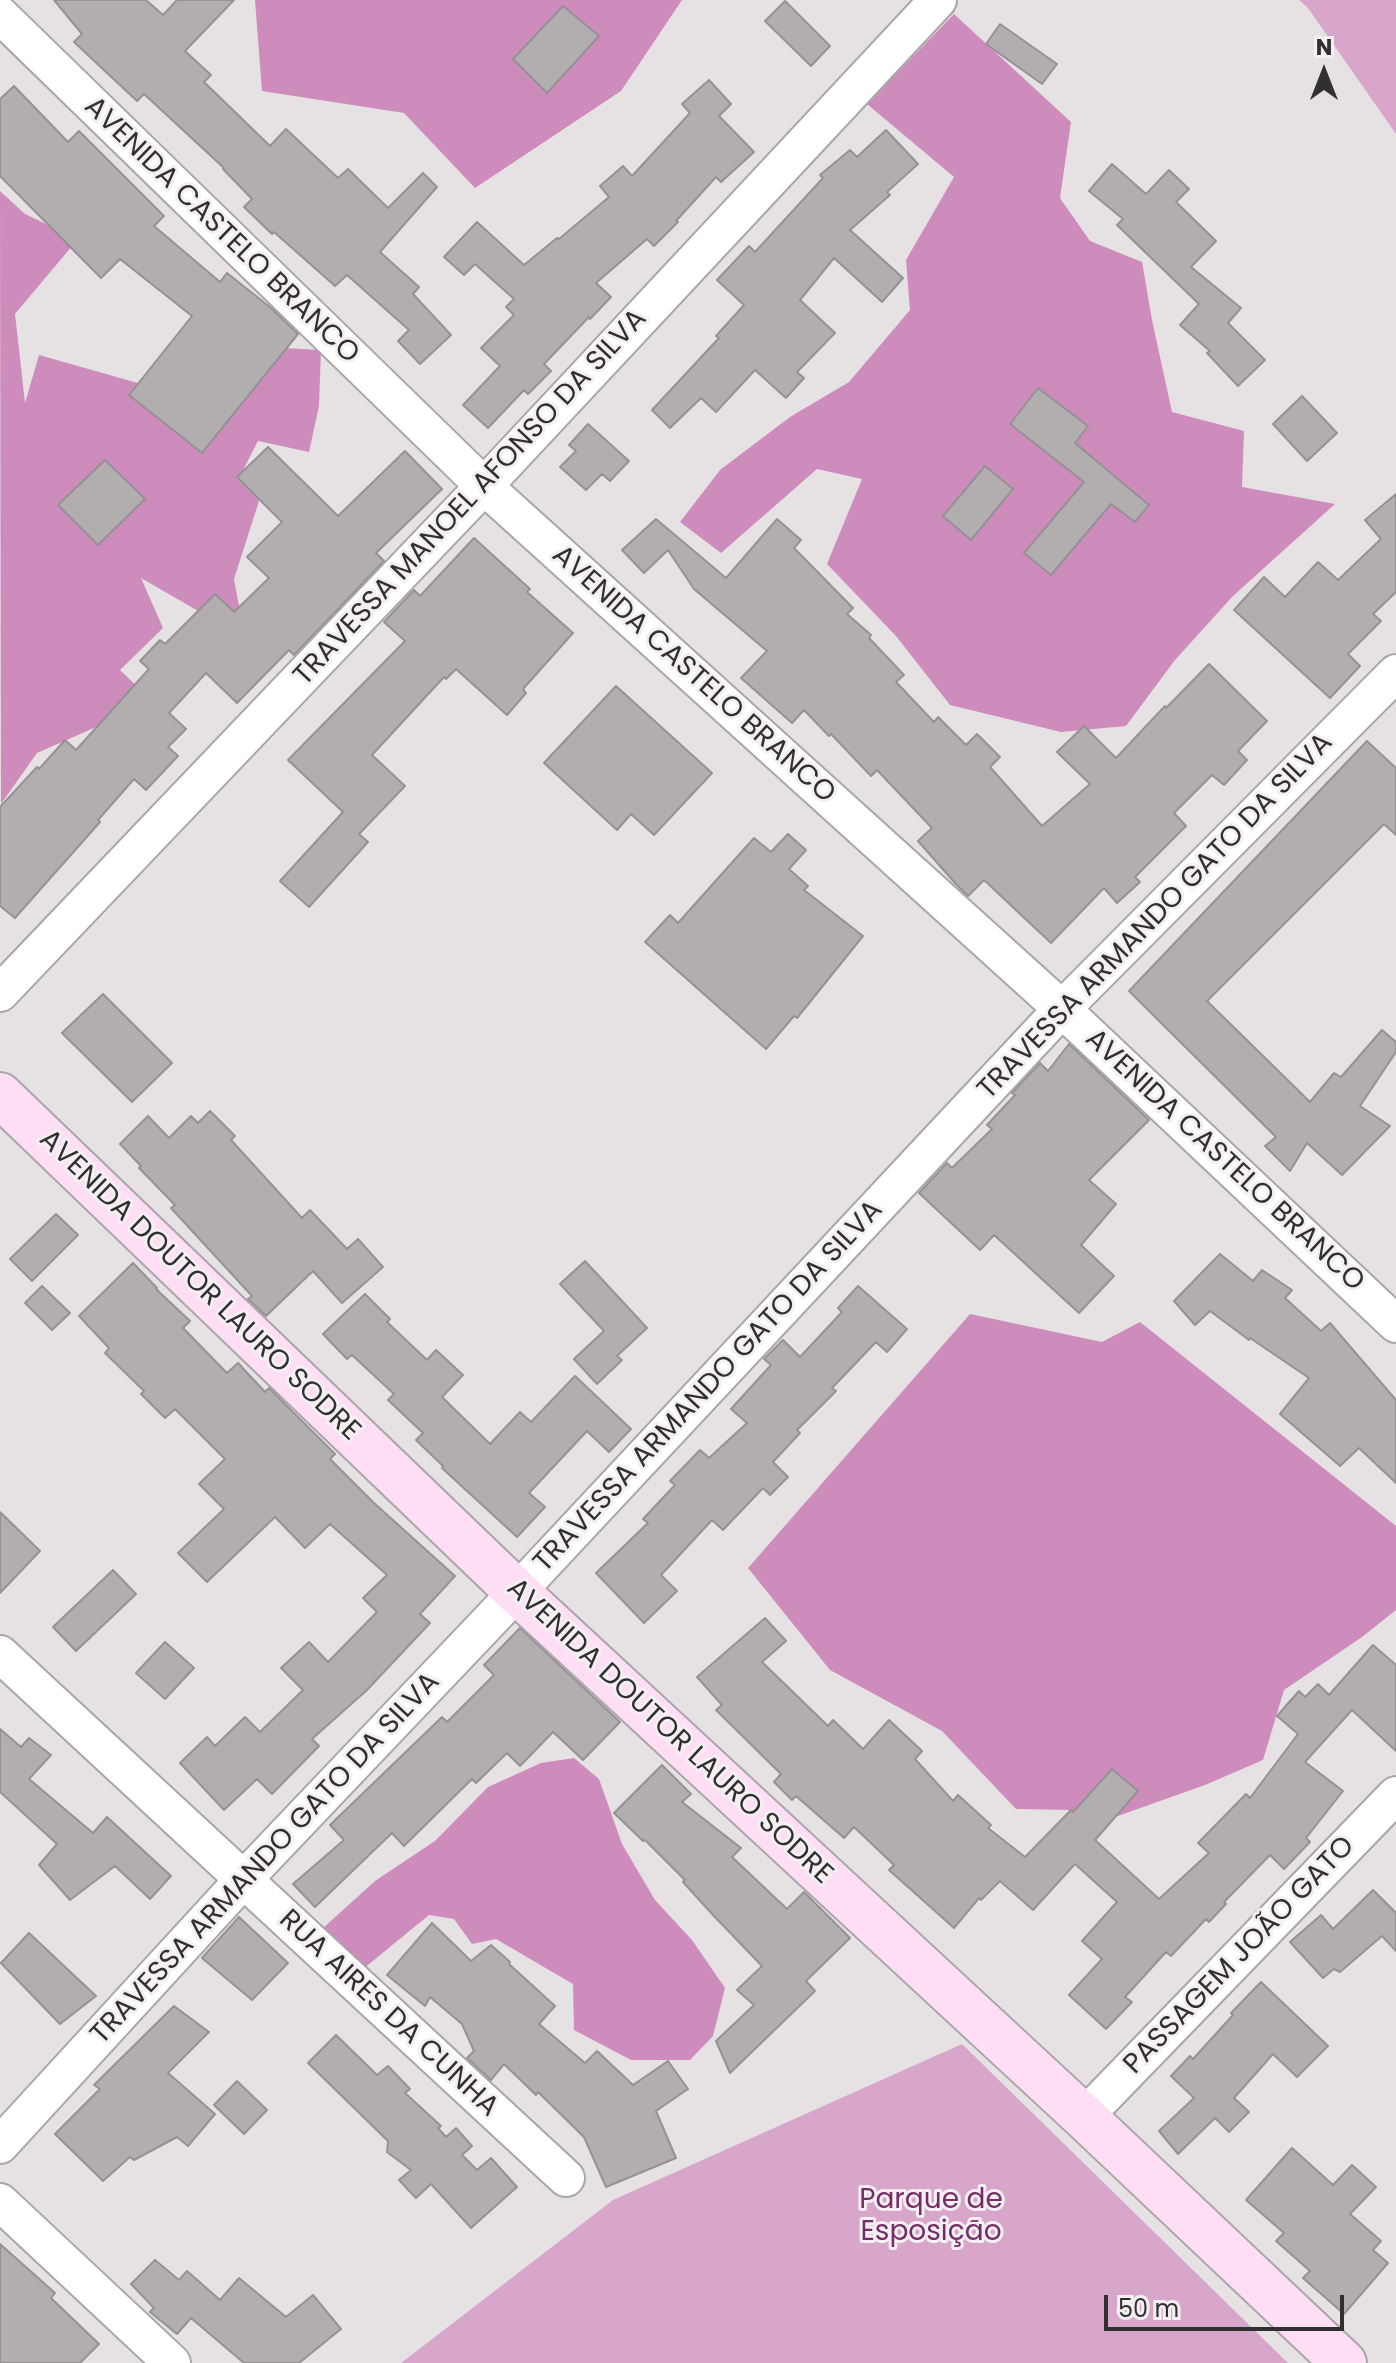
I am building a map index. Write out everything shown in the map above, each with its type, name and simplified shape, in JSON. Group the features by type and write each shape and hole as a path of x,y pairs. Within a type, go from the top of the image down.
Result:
{"street":[{"name":"TRAVESSA MANOEL AFONSO DA SILVA","path":"0,993 484,486 938,0"},
{"name":"AVENIDA CASTELO BRANCO","path":"0,15 484,486 1062,1009 1396,1324"},
{"name":"TRAVESSA ARMANDO GATO DA SILVA","path":"0,2145 243,1880 1062,1009 1396,673"},
{"name":"AVENIDA DOUTOR LAURO SODRE","path":"0,1095 517,1592 1084,2117 1344,2363"},
{"name":"RUA AIRES DA CUNHA","path":"0,1654 566,2178"},
{"name":"PASSAGEM JOÃO GATO","path":"1084,2117 1396,1795"},
{"path":"0,2202 172,2363"}],"green space":[{"path":"1299,0 1396,0 1396,134 1308,8"},
{"name":"Parque de Esposição","path":"962,2044 1288,2363 401,2363 613,2200"}],"shaded area":[{"path":"255,0 682,0 621,91 475,188 404,113 262,91"},
{"path":"954,14 1071,122 1060,198 1090,241 1142,262 1172,412 1244,431 1242,487 1335,504 1233,596 1175,660 1126,726 1061,732 950,705 896,636 827,564 862,479 817,469 721,553 680,522 720,470 790,417 849,382 910,310 906,260 954,177 867,104"},
{"path":"0,191 25,214 78,239 15,314 25,403 39,355 145,385 284,348 321,350 319,406 309,452 258,441 241,474 259,501 234,579 245,638 141,578 163,628 120,670 153,702 37,753 1,804"},
{"path":"970,1314 1102,1342 1140,1322 1396,1526 1396,1610 1284,1690 1263,1760 1205,1785 1115,1817 1071,1810 1016,1809 942,1731 830,1670 748,1568"},
{"path":"574,1758 599,1779 622,1844 655,1900 692,1940 725,1988 713,2036 690,2060 631,2060 574,2030 573,1984 496,1939 472,1944 454,1919 429,1915 363,1969 322,1929 375,1881 435,1841 488,1787 541,1763"}],"building":[{"path":"54,0 146,0 163,15 177,0 234,0 185,51 211,75 204,82 270,146 286,129 338,178 348,169 388,208 423,173 437,187 380,252 419,287 413,294 451,335 420,364 398,341 409,330 347,275 335,286 274,232 272,234 244,207 252,199 224,168 144,94 137,101 74,42 82,34"},
{"path":"785,1 830,46 811,66 765,21"},
{"path":"563,6 599,36 547,93 513,59"},
{"path":"1000,24 1057,64 1042,84 986,44"},
{"path":"709,80 731,104 719,116 754,152 721,182 716,177 654,246 647,239 596,283 611,297 544,364 551,371 528,394 524,390 488,428 463,405 500,366 481,348 514,315 506,307 514,299 475,264 464,275 444,257 477,222 524,265 609,197 600,186 623,166 632,176 690,113 682,104"},
{"path":"14,86 68,142 79,131 164,216 154,226 220,282 227,273 298,334 202,453 129,395 192,316 120,259 101,278 0,176 0,99"},
{"path":"886,130 918,164 887,192 890,195 850,230 903,278 882,302 834,258 800,300 835,333 797,372 804,378 786,398 755,370 716,412 701,398 670,428 652,410 719,338 716,336 744,305 717,280 749,246 755,252 823,178 820,175 850,150 857,157"},
{"path":"1112,164 1146,194 1169,170 1189,189 1176,202 1216,241 1191,267 1241,308 1228,323 1265,360 1238,386 1207,353 1210,351 1180,325 1199,304 1117,225 1123,219 1089,191"},
{"path":"1038,388 1088,426 1075,443 1149,505 1135,522 1111,504 1051,575 1024,553 1084,482 1010,424"},
{"path":"1302,396 1337,433 1307,461 1273,424"},
{"path":"588,424 629,461 610,481 602,474 586,490 560,467 576,451 569,445"},
{"path":"268,447 338,516 405,451 442,489 376,553 384,561 294,655 289,650 237,703 206,673 169,713 186,729 168,747 178,756 146,790 134,779 15,918 0,906 0,807 65,740 76,750 149,669 140,661 160,640 165,644 215,594 234,612 269,578 247,557 282,522 237,477"},
{"path":"105,460 145,499 98,545 58,505"},
{"path":"985,466 1013,489 971,540 943,516"},
{"path":"1396,494 1396,592 1373,614 1381,621 1348,654 1360,666 1330,698 1234,610 1264,577 1285,597 1318,562 1338,580 1381,539 1365,520"},
{"path":"656,519 726,578 777,519 801,540 794,548 853,608 847,614 871,635 869,638 904,675 896,682 934,722 938,717 966,745 977,734 1000,757 990,767 1042,826 1090,784 1057,752 1084,726 1116,758 1209,664 1267,721 1238,751 1247,760 1224,785 1212,775 1174,813 1186,826 1135,877 1140,882 1117,903 1104,888 1051,943 984,880 968,896 918,841 932,828 877,770 871,776 804,710 792,723 741,678 767,651 694,589 668,550 644,573 622,550"},
{"path":"474,538 573,633 523,689 526,693 507,715 456,669 446,679 444,677 372,755 405,786 359,834 368,842 309,907 280,881 343,812 288,760 405,641 384,622 414,590 420,596"},
{"path":"616,686 712,773 654,835 631,814 617,830 544,763"},
{"path":"1367,741 1396,768 1396,835 1384,824 1207,1001 1310,1102 1334,1073 1341,1077 1382,1030 1396,1042 1396,1052 1360,1106 1390,1126 1342,1175 1307,1143 1290,1171 1265,1146 1276,1137 1129,991"},
{"path":"788,834 806,850 789,869 808,886 804,890 863,936 797,1018 794,1016 766,1049 645,942 670,915 678,923 754,838 771,852"},
{"path":"103,994 172,1063 132,1102 62,1033"},
{"path":"1069,1044 1149,1120 1089,1180 1116,1204 1081,1245 1114,1276 1079,1313 994,1235 980,1250 919,1193 947,1163 952,1168 992,1129 987,1125 1040,1063 1048,1071"},
{"path":"210,1111 235,1136 231,1140 302,1218 310,1210 347,1249 358,1239 383,1267 342,1303 313,1271 266,1316 248,1299 252,1296 171,1208 175,1205 120,1144 148,1116 169,1138 191,1116 198,1123"},
{"path":"56,1214 78,1235 32,1281 10,1259"},
{"path":"1220,1254 1253,1281 1262,1270 1292,1290 1285,1298 1321,1331 1330,1323 1396,1400 1396,1483 1359,1448 1340,1466 1280,1414 1309,1378 1210,1311 1195,1325 1174,1301"},
{"path":"585,1261 647,1328 617,1356 622,1360 597,1384 574,1359 604,1331 560,1284"},
{"path":"133,1263 190,1321 183,1328 227,1373 238,1363 265,1392 269,1388 335,1454 330,1459 455,1576 420,1614 430,1623 367,1690 312,1739 319,1746 272,1794 257,1779 224,1810 180,1763 207,1737 215,1746 245,1717 260,1732 303,1690 281,1668 309,1642 328,1662 377,1612 363,1598 387,1575 330,1524 305,1548 275,1517 207,1582 178,1553 224,1509 199,1484 225,1459 175,1409 165,1418 141,1394 144,1391 105,1353 109,1348 79,1316"},
{"path":"42,1286 70,1313 52,1330 25,1303"},
{"path":"858,1286 907,1329 887,1352 876,1342 832,1388 836,1391 797,1430 800,1433 773,1462 788,1477 770,1495 763,1488 723,1530 712,1520 661,1575 677,1591 644,1623 596,1573 648,1523 643,1519 675,1485 670,1481 700,1450 709,1458 747,1423 731,1409 771,1365 764,1359 783,1340 800,1357 842,1312 838,1308"},
{"path":"365,1294 390,1319 387,1322 427,1360 436,1350 463,1375 442,1397 490,1444 520,1412 531,1422 575,1376 631,1429 609,1452 587,1431 529,1493 545,1507 517,1537 416,1440 423,1433 388,1400 394,1394 352,1355 347,1359 323,1334"},
{"path":"0,1512 40,1551 0,1593"},
{"path":"113,1570 136,1594 76,1651 53,1627"},
{"path":"765,1618 786,1641 762,1662 828,1726 833,1720 863,1749 889,1720 922,1751 915,1759 953,1801 958,1795 991,1825 988,1828 1025,1857 1071,1810 1073,1812 1112,1769 1138,1791 1095,1840 1159,1899 1209,1853 1198,1843 1246,1794 1250,1798 1298,1734 1277,1716 1299,1691 1305,1697 1318,1684 1329,1695 1373,1645 1396,1665 1396,1751 1352,1710 1305,1762 1343,1791 1306,1838 1310,1842 1284,1869 1270,1855 1209,1922 1206,1919 1171,1956 1166,1952 1125,1997 1132,2002 1106,2029 1069,1995 1102,1959 1082,1941 1117,1902 1075,1864 1033,1910 1000,1881 981,1900 979,1898 954,1928 889,1870 894,1865 854,1827 844,1838 796,1796 792,1800 774,1782 781,1774 716,1710 722,1705 697,1677"},
{"path":"520,1628 620,1722 583,1760 553,1732 520,1766 507,1753 476,1783 472,1779 404,1846 392,1833 315,1907 293,1884 344,1840 330,1825 442,1717 447,1722 494,1675 484,1665"},
{"path":"165,1642 194,1668 165,1699 136,1673"},
{"path":"0,1729 21,1747 29,1738 51,1755 29,1779 93,1833 107,1817 171,1876 150,1899 115,1866 70,1900 39,1865 57,1844 0,1792"},
{"path":"662,1765 691,1794 682,1802 741,1848 732,1857 787,1909 804,1892 850,1938 806,1981 815,1991 730,2073 716,2041 754,2005 737,1990 762,1966 683,1882 685,1880 614,1813"},
{"path":"1373,1890 1396,1913 1396,1951 1382,1936 1340,1972 1334,1969 1323,1978 1290,1942 1321,1915 1333,1929"},
{"path":"239,1917 288,1963 252,2000 202,1958"},
{"path":"432,1923 471,1961 491,1945 510,1962 555,2006 539,2024 585,2063 597,2051 633,2085 668,2061 688,2089 656,2111 676,2158 606,2187 584,2137 538,2092 536,2095 504,2064 491,2080 467,2058 474,2051 462,2024 430,1997 425,2006 387,1975"},
{"path":"29,1933 96,1996 60,2024 1,1963"},
{"path":"1261,1982 1328,2046 1297,2077 1273,2054 1234,2098 1249,2112 1229,2132 1215,2118 1178,2154 1159,2131 1194,2098 1171,2076 1190,2056 1193,2059"},
{"path":"174,2006 209,2032 168,2073 215,2114 188,2146 177,2137 134,2160 130,2157 103,2181 55,2134 100,2089 94,2085"},
{"path":"336,2035 377,2075 388,2066 410,2089 405,2093 441,2126 438,2128 446,2137 456,2128 472,2146 462,2155 477,2170 491,2158 517,2187 471,2228 431,2184 416,2198 399,2180 411,2170 387,2152 388,2141 308,2063"},
{"path":"237,2081 267,2110 244,2134 214,2105"},
{"path":"1292,2148 1333,2185 1352,2165 1376,2187 1350,2214 1381,2241 1373,2250 1388,2263 1344,2314 1303,2278 1310,2271 1276,2241 1284,2233 1246,2200"},
{"path":"0,2244 55,2293 51,2298 99,2344 80,2363 0,2363"},
{"path":"155,2260 179,2280 187,2271 220,2300 239,2278 286,2317 313,2295 341,2329 299,2363 244,2363 191,2318 177,2334 150,2312 154,2308 131,2284"}]}
